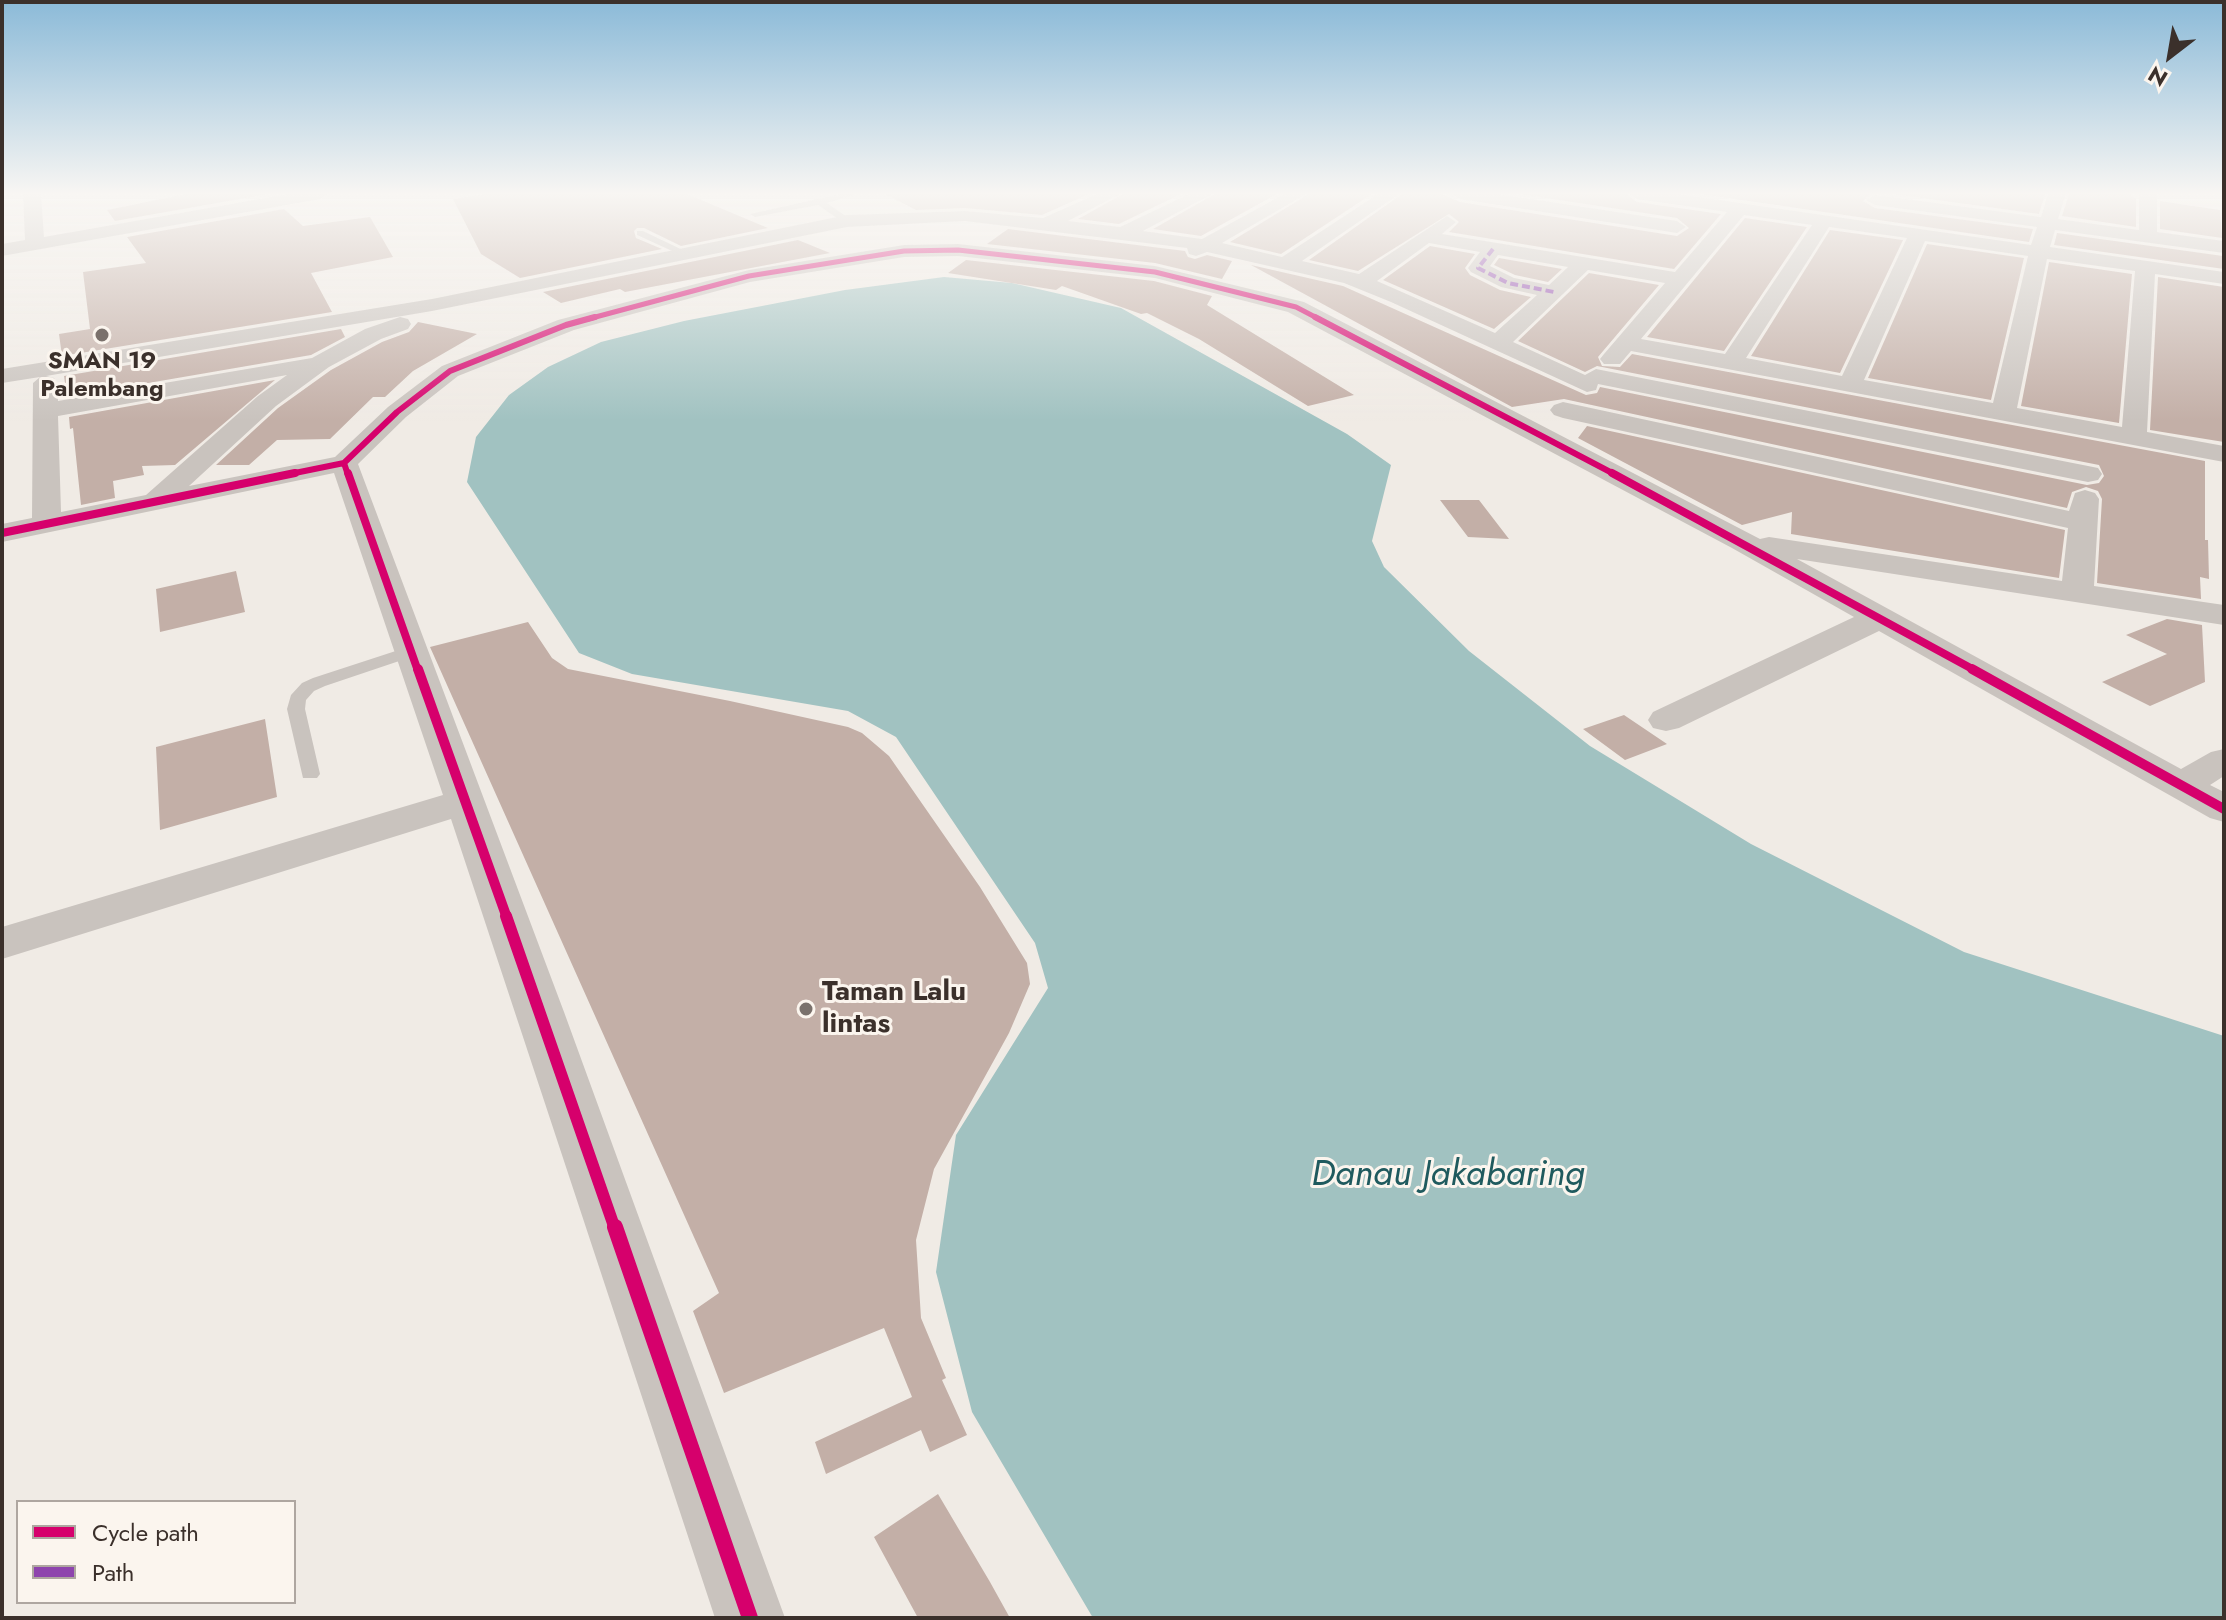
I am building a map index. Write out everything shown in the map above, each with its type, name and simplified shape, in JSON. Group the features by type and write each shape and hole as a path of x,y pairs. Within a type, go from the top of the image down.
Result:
{"street":[{"path":"2,376 439,306 607,270"},
{"path":"2,533 344,463 397,412 450,371 566,325 749,276 789,270"},
{"path":"1134,270 1155,272 1296,307 1522,429 1743,542 2224,809"},
{"path":"1155,272 1159,270"},
{"path":"1316,270 1362,282 1592,380 2088,474"},
{"path":"1362,282 1379,270"},
{"path":"1481,270 1508,283 1554,292"},
{"path":"1499,342 1577,270"},
{"path":"1623,270 1679,279"},
{"path":"1522,429 1563,410 1627,343 1684,270"},
{"path":"1732,362 1792,270"},
{"path":"1850,384 1903,270"},
{"path":"2003,413 2036,270"},
{"path":"2134,437 2145,270"},
{"path":"2169,270 2224,278"},
{"path":"1399,297 1522,321"},
{"path":"156,501 267,401 321,362 373,334 439,306 491,314"},
{"path":"521,318 566,325"},
{"path":"1627,343 2222,454 2224,484"},
{"path":"45,411 321,362"},
{"path":"44,369 47,523"},
{"path":"1563,410 1688,437 1807,489 2083,526"},
{"path":"2077,594 2092,429"},
{"path":"344,463 750,1618"},
{"path":"1743,542 2224,615"},
{"path":"1666,720 1879,618"},
{"path":"2181,785 2224,760"},
{"path":"2,943 465,801"}],"lane":[{"path":"310,774 296,709 297,699 308,687 319,682 411,651"}],"water":[{"name":"Danau Jakabaring","path":"944,277 1012,283 1121,308 1347,434 1391,465 1372,541 1384,567 1469,651 1590,746 1751,844 1964,952 2224,1036 2224,1618 1093,1618 972,1412 936,1272 956,1135 1048,988 1035,943 896,737 848,711 632,674 579,653 467,482 476,437 509,395 548,367 601,342 684,321 845,290"}],"building":[{"path":"328,270 311,273 332,312 62,356 59,334 90,329 83,272"},
{"path":"506,270 561,270 520,278"},
{"path":"653,270 743,270 625,292 620,289 561,303 543,292"},
{"path":"953,270 1052,270 1154,281 1212,296 1207,305 1354,395 1308,406 1199,339 1147,313 1141,314 1062,286 1056,290 948,273"},
{"path":"1183,270 1227,270 1222,279"},
{"path":"1259,270 1343,286 1586,395 1597,393 1600,387 2087,485 2099,483 2104,476 2099,465 1597,366 1585,372 1518,341 1589,273 1659,285 1598,357 1602,366 1620,367 1632,354 2205,461 2205,540 2208,540 2209,579 2200,577 2201,599 2097,583 2102,499 2098,491 2086,487 2072,492 2067,508 1564,399 1512,407"},
{"path":"1397,270 1466,270 1470,275 1500,290 1531,297 1494,329 1383,280"},
{"path":"1504,270 1561,270 1548,282"},
{"path":"1703,270 1778,270 1724,351 1647,337"},
{"path":"1805,270 1889,270 1840,373 1751,356"},
{"path":"1916,270 2021,270 1991,400 1868,378"},
{"path":"2048,270 2102,270 2132,274 2119,423 2021,406"},
{"path":"2158,277 2224,287 2224,442 2150,430"},
{"path":"418,322 477,334 413,371 385,397 373,397 330,439 277,440 249,465 216,465 278,408 331,370 382,342 409,332"},
{"path":"341,329 345,337 311,355 67,397 64,376"},
{"path":"275,380 175,465 142,466 144,475 113,481 115,498 81,505 73,428 70,429 69,417"},
{"path":"1587,426 2065,530 2059,578 1791,534 1792,512 1742,525 1578,438"},
{"path":"1440,500 1479,500 1509,539 1468,537"},
{"path":"236,571 245,612 160,632 156,589"},
{"path":"2167,619 2202,625 2205,682 2150,706 2102,682 2167,654 2126,635"},
{"name":"Taman Lalu lintas","path":"528,622 552,658 568,669 730,701 848,727 862,733 889,756 980,887 1027,963 1030,984 1009,1033 934,1169 916,1240 921,1318 946,1378 942,1380 967,1435 930,1452 921,1430 826,1474 815,1442 912,1397 884,1328 724,1393 693,1311 719,1293 430,647"},
{"path":"1624,715 1667,744 1625,760 1583,729"},
{"path":"265,719 277,797 160,830 156,747"},
{"path":"938,1494 1010,1618 918,1618 874,1537"}],"marked path":[{"path":"1481,270 1508,283 1554,292"}],"cycle path":[{"path":"2,533 344,463 397,412 450,371 566,325 749,276 789,270"},
{"path":"1134,270 1155,272 1296,307 1743,542 2224,809"},
{"path":"344,463 540,1012 750,1618"}],"place":[{"name":"SMAN 19 Palembang","path":"102,335"},
{"name":"Taman Lalu lintas","path":"806,1009"}]}
